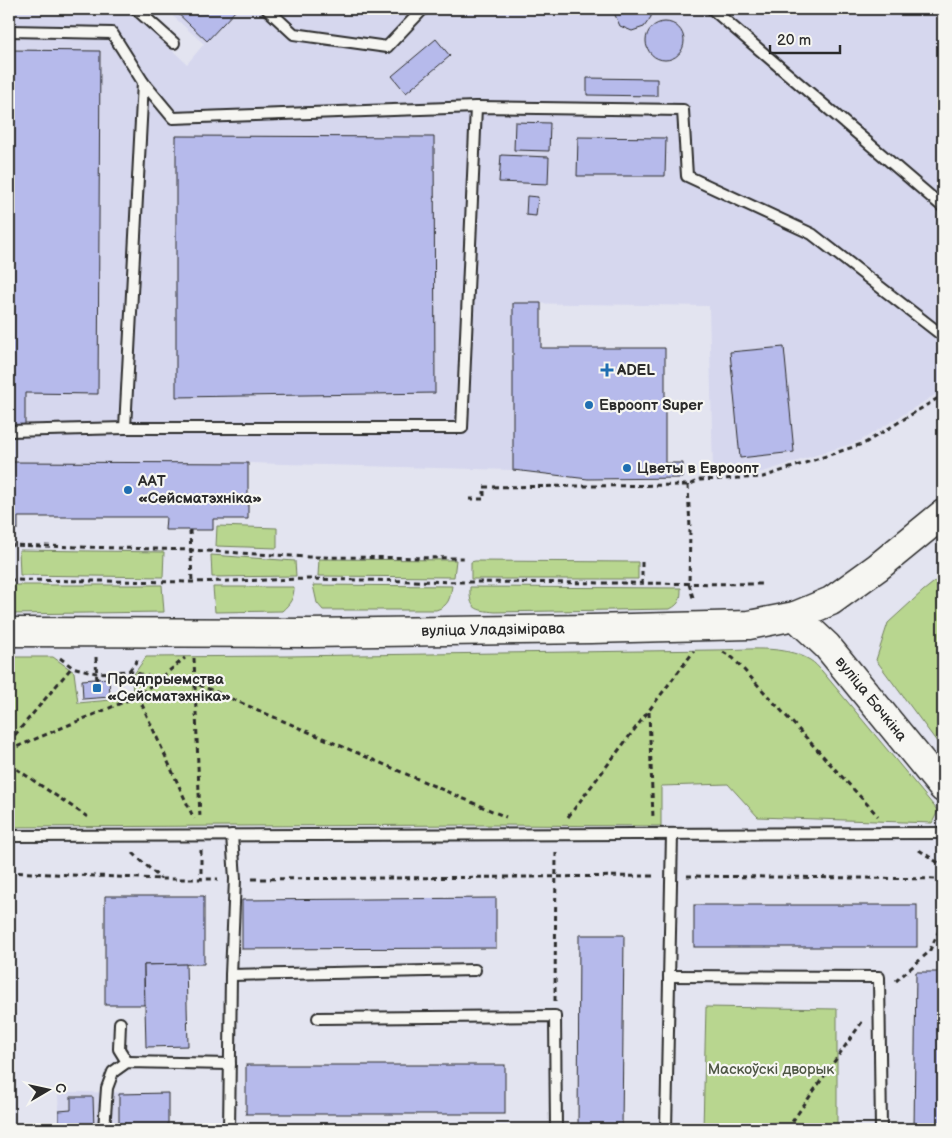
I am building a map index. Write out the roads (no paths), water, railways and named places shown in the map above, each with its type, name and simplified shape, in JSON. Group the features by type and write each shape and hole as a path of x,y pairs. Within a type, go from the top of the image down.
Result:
{"main road":[{"name":"вуліца Уладзімірава","path":"9,632 309,633 591,630 749,625 795,616 830,601 878,567 943,514"},
{"name":"вуліца Бочкіна","path":"795,616 827,646 943,788"}],"lane":[{"path":"136,9 174,43"},
{"path":"267,9 294,34 387,47 423,9"},
{"path":"712,9 943,207"},
{"path":"9,31 112,33 143,82 174,118 476,108 683,110 687,176 812,234 943,336"},
{"path":"125,428 143,82"},
{"path":"9,431 125,428 462,428 476,108"},
{"path":"9,836 943,833"},
{"path":"666,1129 672,834"},
{"path":"229,1129 231,976 235,879 232,835"},
{"path":"231,976 475,970"},
{"path":"669,976 878,977 881,1129"},
{"path":"318,1018 556,1016 556,1129"},
{"path":"120,1024 120,1049 127,1062"},
{"path":"104,1129 107,1088 113,1072 127,1062 230,1064"}],"place":[{"name":"ADEL","path":"607,370"},
{"name":"Евроопт Super","path":"589,405"},
{"name":"Цветы в Евроопт","path":"627,468"},
{"name":"ААТ «Сейсматэхніка»","path":"128,490"},
{"name":"Прадпрыемства «Сейсматэхніка»","path":"97,688"}],"park label":[{"name":"Маскоўскі дворык","path":"771,1069"}]}
